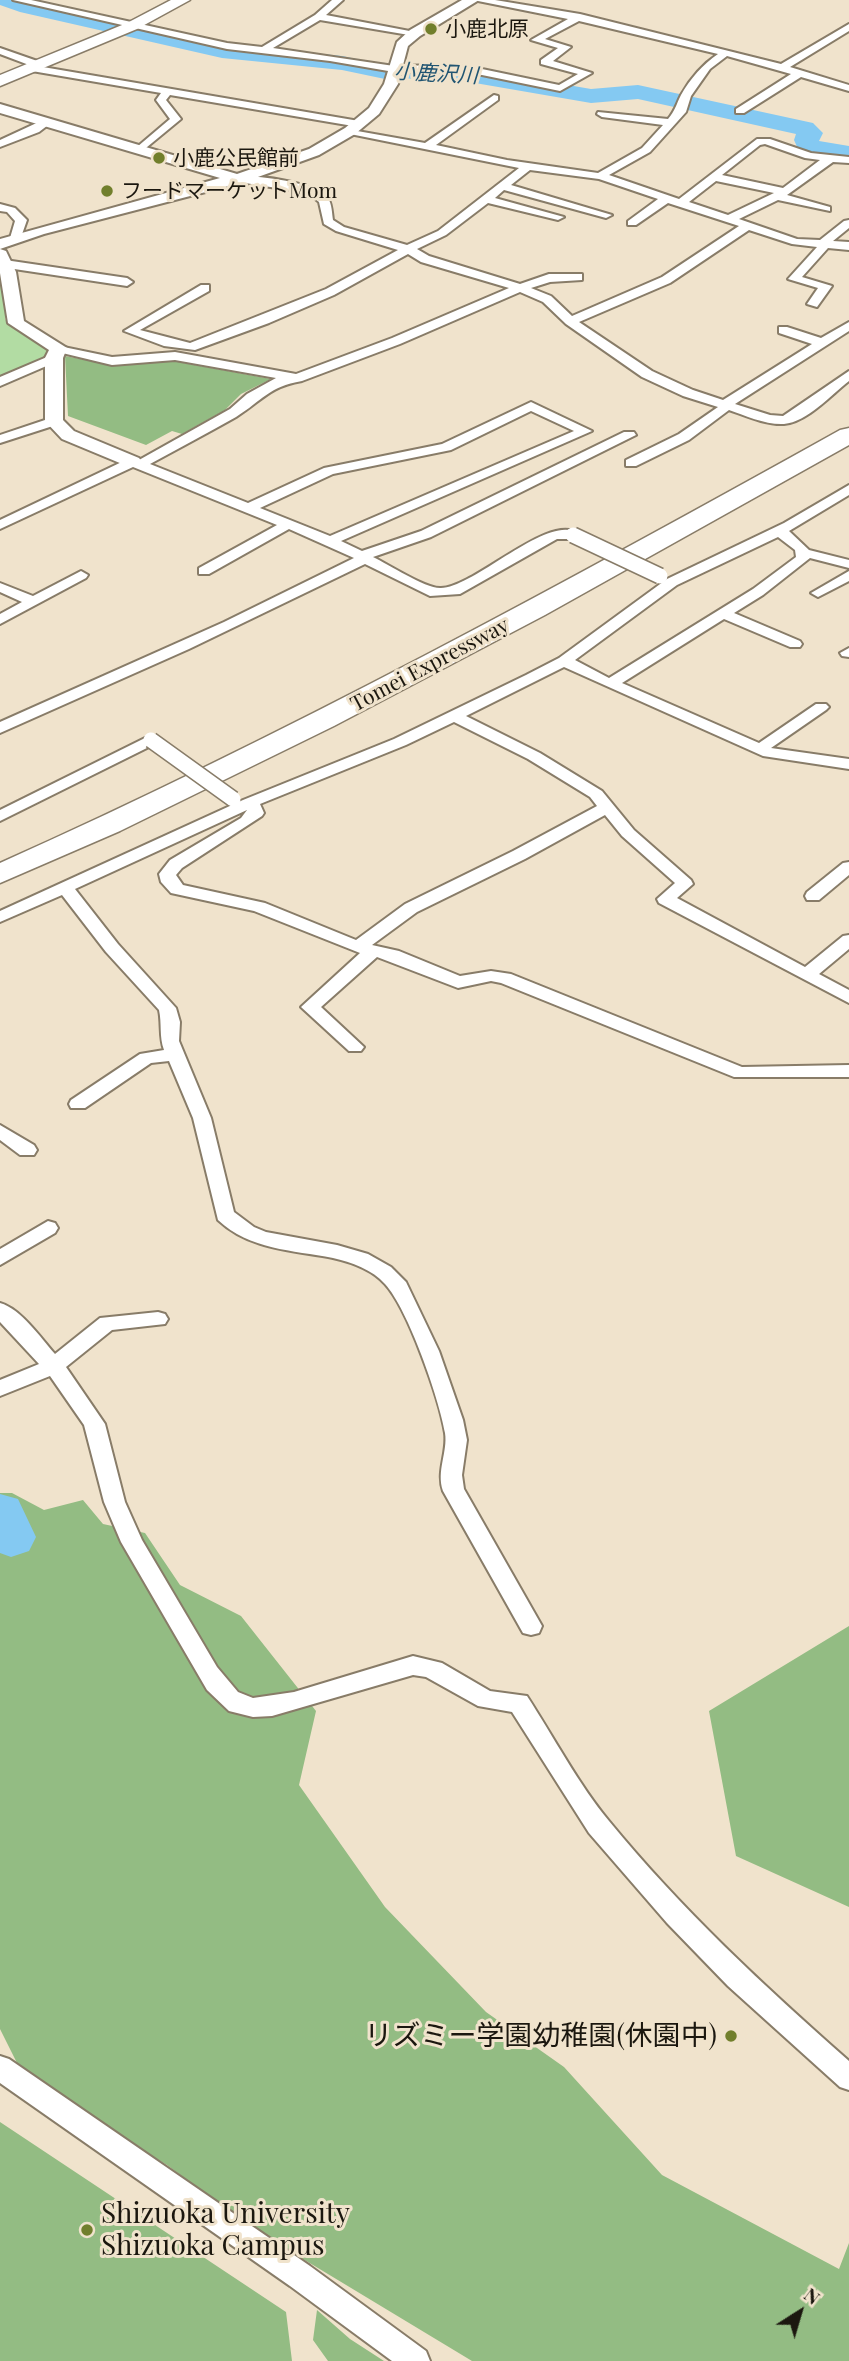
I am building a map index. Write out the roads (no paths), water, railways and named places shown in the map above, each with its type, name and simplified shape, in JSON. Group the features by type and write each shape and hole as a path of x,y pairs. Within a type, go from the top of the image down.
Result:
{"highway":[{"name":"Tomei Expressway","path":"0,848 238,740 572,565 849,411"},
{"name":"Tomei Expressway","path":"0,874 155,805 446,658 849,435"}],"main road":[{"path":"0,81 126,28 182,0"}],"street":[{"path":"18,0 126,28 191,40 330,58 393,72 449,68 482,72 560,88 587,73 545,62 566,47 536,40 580,17"},
{"path":"262,51 318,16 338,0"},
{"path":"0,244 239,179 314,152 354,128 384,99 402,45 415,33 472,0"},
{"path":"478,0 580,17 782,68 849,88"},
{"path":"318,16 415,33"},
{"path":"782,68 849,27"},
{"path":"0,51 34,67 354,128 426,147 585,176 600,176 796,242 849,246"},
{"path":"600,176 646,150 682,110 686,96 706,67 724,53"},
{"path":"740,111 800,73"},
{"path":"141,149 176,119 161,100 167,92"},
{"path":"426,147 494,98"},
{"path":"0,108 239,179 312,191 324,201 328,222 340,229 408,249 425,259 547,299 570,321 647,374 688,393 727,406 784,421 795,416 849,375"},
{"path":"602,114 671,123"},
{"path":"0,144 35,130 47,122"},
{"path":"681,203 757,142 766,141 809,156 849,160"},
{"path":"728,220 781,194 832,157"},
{"path":"175,356 191,347 330,292 442,233 529,166"},
{"path":"714,177 826,209"},
{"path":"501,186 606,215"},
{"path":"632,223 667,198"},
{"path":"486,199 558,217"},
{"path":"537,211 555,201"},
{"path":"0,207 21,220 16,239"},
{"path":"594,222 618,208"},
{"path":"813,304 825,286 793,279 824,243 848,223"},
{"path":"570,321 666,280 747,226"},
{"path":"127,282 3,259 16,323 56,353 112,360 175,356 297,378 397,341 520,288 549,278 578,277"},
{"path":"191,347 130,331 205,288"},
{"path":"631,463 684,437 727,406 730,400 849,326"},
{"path":"783,330 822,343"},
{"path":"0,382 56,353"},
{"path":"56,353 54,421 68,435 330,541 435,593 460,590 553,535 566,533 666,579"},
{"path":"0,525 137,463 235,412 252,397 287,377"},
{"path":"248,508 329,471 446,447 531,406 585,431 330,541"},
{"path":"0,439 54,421"},
{"path":"0,728 285,600 363,557 426,534 629,435"},
{"path":"0,917 242,803 335,770 455,716 564,661 666,579 780,531 849,489"},
{"path":"204,571 288,524"},
{"path":"780,531 802,552 849,565"},
{"path":"610,684 724,614 792,567 803,558 802,552"},
{"path":"0,620 81,575"},
{"path":"818,593 849,575"},
{"path":"0,587 33,601"},
{"path":"724,614 795,644"},
{"path":"564,661 610,684 769,753 849,764"},
{"path":"760,749 821,707"},
{"path":"455,716 544,762 596,793 628,833 685,884 665,899 752,948 849,997"},
{"path":"0,816 152,740 242,803 255,808 256,813 176,864 167,874 169,882 177,888 259,907 366,948 393,955 458,982 491,976 505,978 740,1073 849,1071"},
{"path":"355,1047 310,1007 332,990 366,948 399,914 519,855 607,807"},
{"path":"813,896 849,867"},
{"path":"65,887 111,948 167,1008 171,1022 170,1041 202,1118 225,1215 235,1226 260,1238 347,1253 370,1262 393,1279 408,1304 456,1435 451,1481 456,1496 531,1626"},
{"path":"807,974 849,940"},
{"path":"78,1104 146,1058 175,1054"},
{"path":"0,1130 27,1150"},
{"path":"0,1258 48,1228"},
{"path":"0,1310 13,1320 67,1384 94,1424 111,1489 160,1594 216,1685 237,1704 270,1707 401,1667 418,1665 437,1670 485,1700 519,1703 598,1826 676,1915 737,1978 849,2078"},
{"path":"0,1388 52,1367 107,1323 158,1319"},
{"path":"0,2068 416,2361"}],"waterway":[{"name":"小鹿沢川","path":"7,0 222,51 342,63 385,72 446,71 591,96 638,92 804,128 811,133 806,140 808,146 849,153"},
{"path":"0,1513 11,1537"}],"place":[{"name":"小鹿北原","path":"431,29"},
{"name":"小鹿公民館前","path":"159,158"},
{"name":"フードマーケットMom","path":"107,191"},
{"name":"リズミー学園幼稚園(休園中)","path":"731,2036"},
{"name":"Shizuoka University Shizuoka Campus","path":"87,2230"}]}
